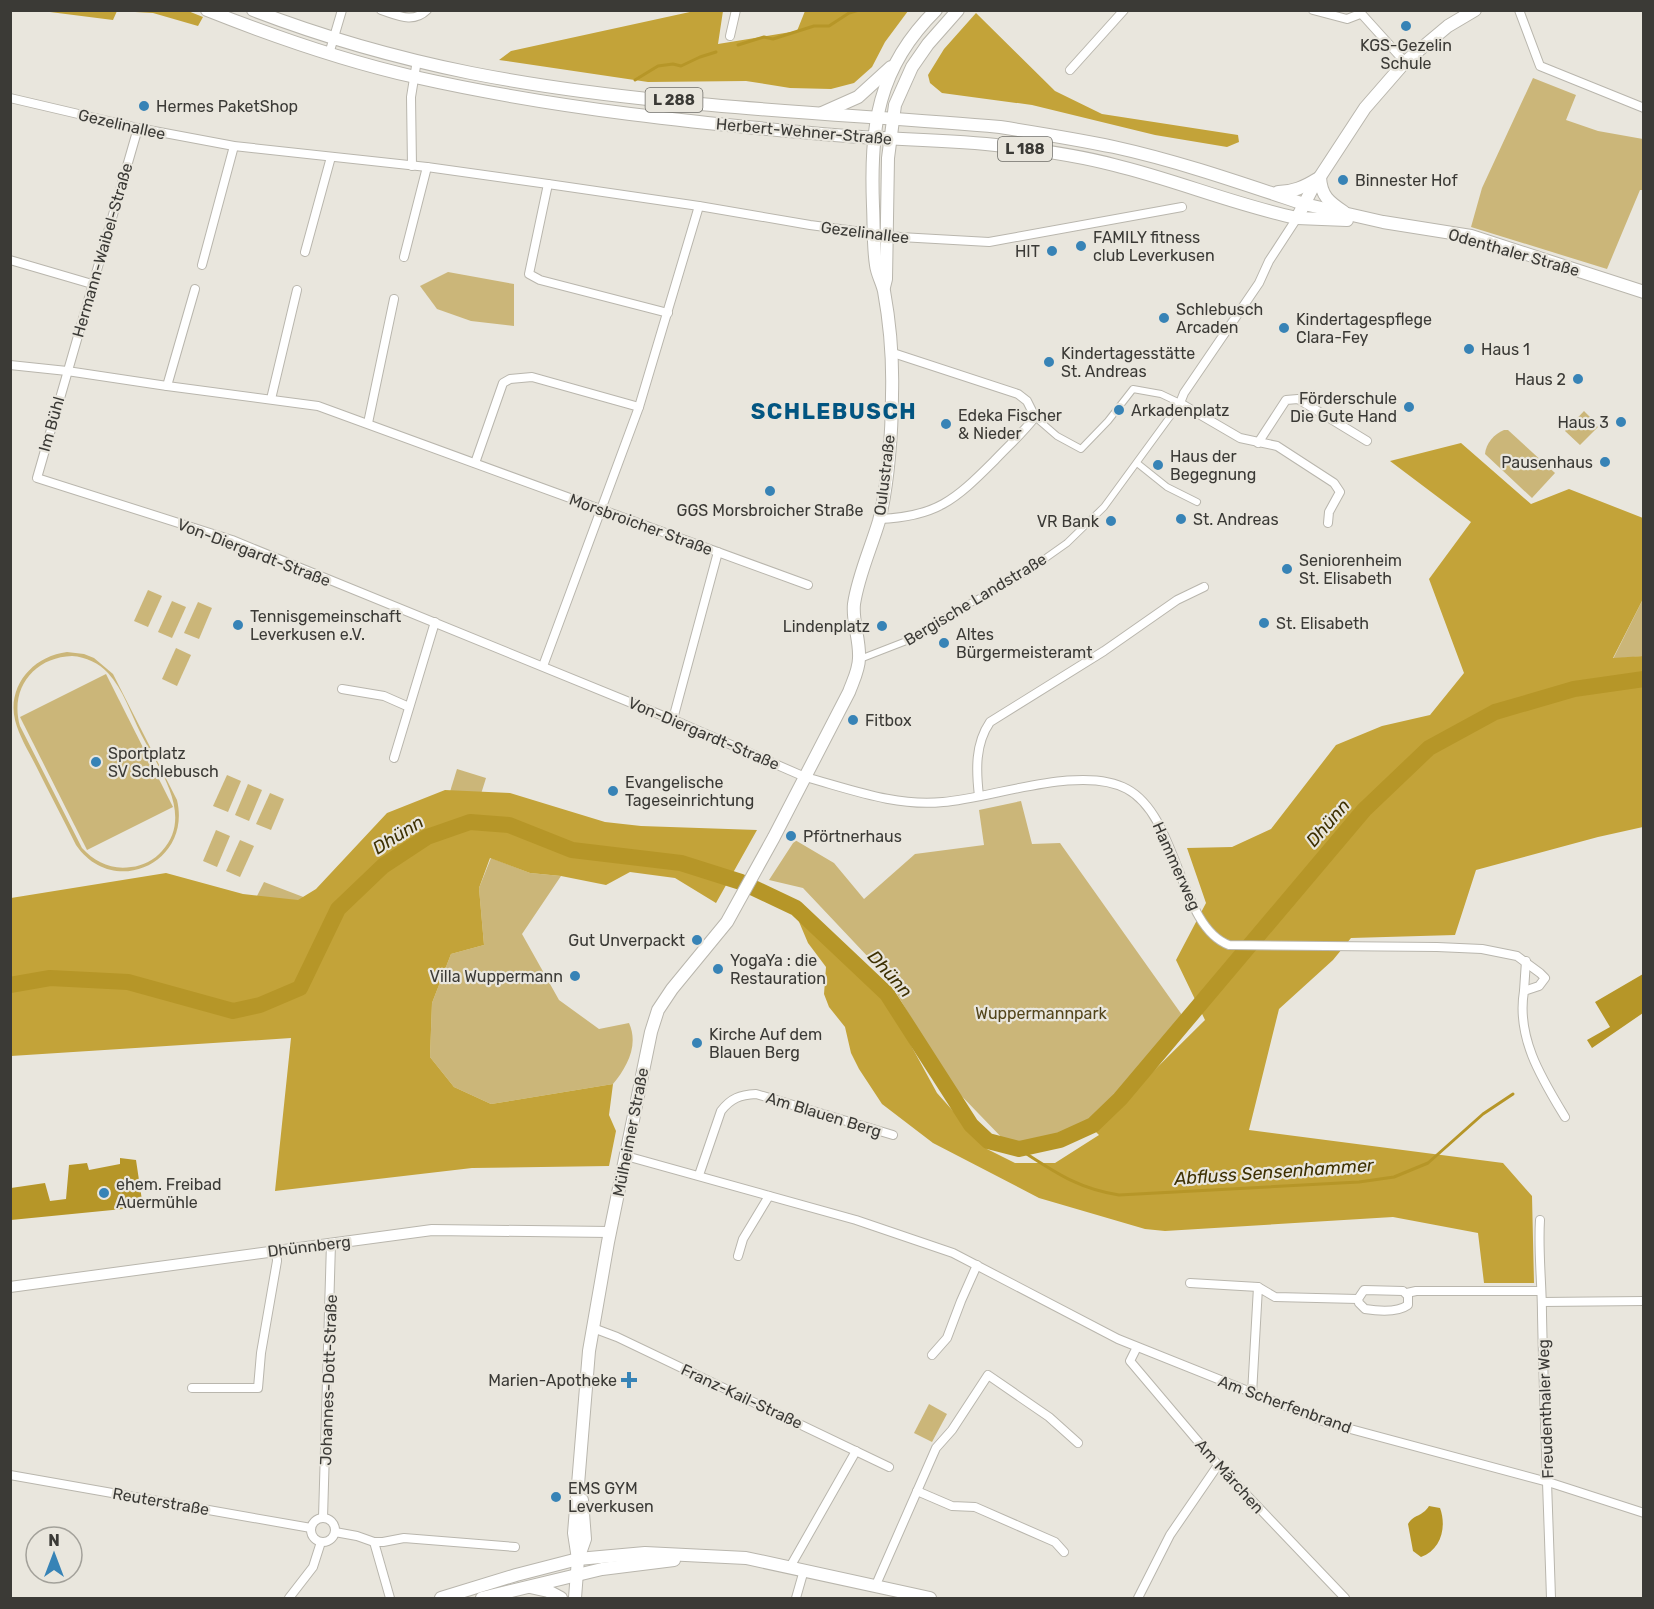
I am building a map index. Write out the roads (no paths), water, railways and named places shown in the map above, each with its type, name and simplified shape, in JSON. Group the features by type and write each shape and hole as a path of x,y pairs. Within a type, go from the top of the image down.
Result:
{"main road":[{"name":"Herbert-Wehner-Straße","path":"207,10 329,54 413,77 479,91 635,114 873,138 1002,146 1113,164 1297,218"},
{"name":"Herbert-Wehner-Straße","path":"253,10 334,38 472,73 635,97 1000,127 1115,148 1196,170 1304,204"},
{"name":"Oulustraße","path":"884,287 879,279 876,266 873,234 873,138 877,117 894,64 914,35 936,10"},
{"name":"Oulustraße","path":"859,660 854,624 854,603 879,519 888,457 892,395 884,287 890,139 893,118 900,91 912,67 928,44 958,10"},
{"path":"1297,218 1320,177 1365,108 1405,62 1448,26 1475,10"},
{"path":"822,113 858,97 894,64"},
{"path":"1271,193 1289,192 1304,187 1320,177"},
{"path":"1320,177 1325,197 1347,214"},
{"name":"Odenthaler Straße","path":"1304,204 1383,222 1481,239 1644,292"},
{"name":"Odenthaler Straße","path":"1297,218 1383,222"},
{"path":"805,777 849,692 859,660"},
{"name":"Mülheimer Straße","path":"575,1599 578,1559 574,1533 586,1376 610,1232 646,1051 658,1010 672,989 727,922 805,777"},
{"path":"441,1599 516,1575 578,1559 645,1553 746,1558 930,1599"},
{"path":"482,1599 602,1569 668,1561 692,1555"},
{"path":"529,1586 544,1589 561,1599"}],"street":[{"path":"329,54 342,10"},
{"path":"381,10 411,18 418,17 427,10"},
{"path":"730,36 736,10"},
{"path":"1070,70 1124,10"},
{"path":"1313,10 1347,19 1359,12 1405,62"},
{"path":"1519,10 1540,66 1644,108"},
{"path":"412,165 411,97 417,60"},
{"name":"Gezelinallee","path":"10,98 138,128 234,146 427,167 699,206 873,234 989,242 1182,207"},
{"name":"Hermann-Waibel-Straße","path":"67,371 138,128"},
{"path":"202,265 234,146"},
{"path":"305,252 331,157"},
{"path":"404,256 427,167"},
{"path":"548,184 529,274 540,280 668,313"},
{"path":"543,666 639,407 699,206"},
{"name":"Bergische Landstraße","path":"859,660 909,640 1033,567 1067,543 1104,507 1180,403 1184,393 1259,283 1269,261 1297,218"},
{"path":"10,260 92,284"},
{"path":"167,386 195,289"},
{"path":"271,399 297,290"},
{"path":"368,423 394,299"},
{"path":"890,352 1018,394 1027,401 1035,417 1057,436 1081,449 1108,421 1133,389 1161,394 1240,438 1277,446 1334,483 1340,492 1329,512 1328,523"},
{"name":"Morsbroicher Straße","path":"10,365 318,406 808,585"},
{"name":"Im Bühl","path":"37,478 67,371"},
{"path":"475,463 503,383 510,380 532,377 639,407"},
{"path":"1258,443 1286,400 1298,399 1367,441"},
{"path":"879,519 906,518 932,510 953,499 1035,417"},
{"path":"1137,464 1167,487 1197,502"},
{"name":"Von-Diergardt-Straße","path":"37,478 232,540 673,719 805,777"},
{"path":"673,719 718,552"},
{"path":"979,796 976,775 978,755 982,734 990,722 1104,651 1177,600 1204,587"},
{"path":"394,758 435,622"},
{"path":"342,689 384,696 409,707"},
{"name":"Hammerweg","path":"805,777 897,802 943,802 1065,781 1088,780 1113,783 1137,795 1149,807 1159,822 1193,903 1208,930 1220,942 1228,945 1482,950 1507,953 1526,961"},
{"path":"1524,991 1539,986 1545,978 1526,961"},
{"path":"1526,961 1522,1019 1537,1072 1565,1117"},
{"name":"Am Blauen Berg","path":"699,1175 721,1111 728,1102 739,1096 756,1094 893,1135"},
{"name":"Am Scherfenbrand","path":"626,1156 856,1220 953,1253 1137,1347 1328,1423 1548,1482 1644,1513"},
{"path":"738,1256 743,1239 769,1196"},
{"name":"Freudenthaler Weg","path":"1540,1220 1538,1248 1542,1302 1543,1411 1548,1482 1551,1599"},
{"name":"Dhünnberg","path":"10,1287 276,1250 450,1229 610,1232"},
{"name":"Johannes-Dott-Straße","path":"323,1518 331,1243"},
{"path":"192,1388 258,1388 261,1353 277,1261 276,1250"},
{"path":"932,1355 947,1338 977,1266"},
{"path":"1190,1283 1258,1287 1275,1297 1358,1299"},
{"path":"1252,1394 1258,1287"},
{"path":"1358,1299 1364,1290 1399,1290 1407,1293 1416,1291 1541,1291"},
{"path":"1358,1299 1365,1309 1402,1309 1408,1305 1407,1293"},
{"path":"1542,1302 1644,1301"},
{"name":"Franz-Kail-Straße","path":"593,1328 617,1337 889,1467"},
{"name":"Am Märchen","path":"1137,1347 1130,1361 1218,1465 1345,1599"},
{"path":"875,1587 936,1448 952,1430 988,1375 1049,1417 1078,1443"},
{"path":"790,1567 856,1451"},
{"path":"1138,1599 1170,1535 1218,1465"},
{"name":"Reuterstraße","path":"10,1475 311,1528"},
{"path":"917,1491 952,1506 975,1507 1055,1542 1064,1552"},
{"path":"323,1518 333,1523 335,1532 330,1540 321,1542 313,1537 311,1528 316,1520 323,1518"},
{"path":"335,1532 374,1542 404,1538 515,1546"},
{"path":"289,1599 313,1567 321,1542"},
{"path":"374,1542 390,1599"},
{"path":"796,1599 804,1570"}],"waterway":[{"path":"738,45 764,37 773,39 814,26 829,26 849,13 859,10"},
{"path":"635,80 658,66 673,64 681,66 716,52"},
{"name":"Dhünn","path":"10,985 50,978 128,982 233,1011 260,1005 300,988 338,909 383,866 427,837 470,822 509,825 572,850 681,863 741,882 796,908 887,994 971,1125 988,1141 1019,1149 1060,1140 1093,1125 1120,1099 1364,810 1429,748 1495,712 1574,689 1644,679"},
{"name":"Abfluss Sensenhammer","path":"1019,1149 1055,1172 1078,1183 1119,1195 1359,1182 1394,1177 1428,1163 1483,1114 1513,1094"}],"place":[{"name":"KGS-Gezelin Schule","path":"1406,26"},
{"name":"Hermes PaketShop","path":"144,106"},
{"name":"Binnester Hof","path":"1343,180"},
{"name":"FAMILY fitness club Leverkusen","path":"1081,246"},
{"name":"HIT","path":"1052,251"},
{"name":"Schlebusch Arcaden","path":"1164,318"},
{"name":"Kindertagespflege Clara-Fey","path":"1284,328"},
{"name":"Haus 1","path":"1469,349"},
{"name":"Kindertagesstätte St. Andreas","path":"1049,362"},
{"name":"Haus 2","path":"1578,379"},
{"name":"Förderschule Die Gute Hand","path":"1409,407"},
{"name":"Arkadenplatz","path":"1119,410"},
{"name":"Haus 3","path":"1621,422"},
{"name":"Edeka Fischer & Nieder","path":"946,424"},
{"name":"Pausenhaus","path":"1605,462"},
{"name":"Haus der Begegnung","path":"1158,465"},
{"name":"GGS Morsbroicher Straße","path":"770,491"},
{"name":"St. Andreas","path":"1181,519"},
{"name":"VR Bank","path":"1111,521"},
{"name":"Seniorenheim St. Elisabeth","path":"1287,569"},
{"name":"St. Elisabeth","path":"1264,623"},
{"name":"Tennisgemeinschaft Leverkusen e.V.","path":"238,625"},
{"name":"Lindenplatz","path":"882,626"},
{"name":"Altes Bürgermeisteramt","path":"944,643"},
{"name":"Fitbox","path":"853,720"},
{"name":"Sportplatz SV Schlebusch","path":"96,762"},
{"name":"Evangelische Tageseinrichtung","path":"613,791"},
{"name":"Pförtnerhaus","path":"791,836"},
{"name":"Gut Unverpackt","path":"697,940"},
{"name":"YogaYa : die Restauration","path":"718,969"},
{"name":"Villa Wuppermann","path":"575,976"},
{"name":"Kirche Auf dem Blauen Berg","path":"697,1043"},
{"name":"ehem. Freibad Auermühle","path":"104,1193"},
{"name":"Marien-Apotheke","path":"629,1380"},
{"name":"EMS GYM Leverkusen","path":"556,1497"}],"district":[{"name":"SCHLEBUSCH","path":"834,411"}],"park label":[{"name":"Wuppermannpark","path":"1041,1013"}]}
